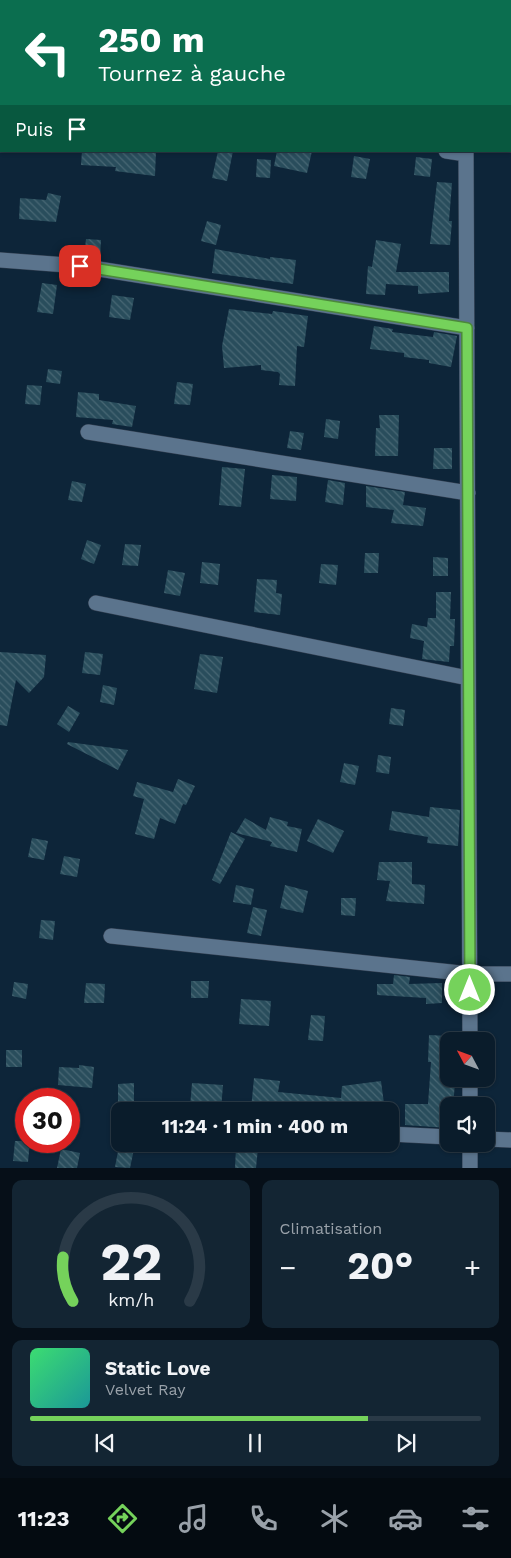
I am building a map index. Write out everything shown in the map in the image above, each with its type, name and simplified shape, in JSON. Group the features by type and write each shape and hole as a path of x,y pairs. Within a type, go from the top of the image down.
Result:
{"street":[{"path":"466,153 470,1032"},
{"path":"0,260 80,266 467,328"},
{"path":"88,432 468,493"},
{"path":"96,603 468,678"},
{"path":"111,936 470,974 511,974"},
{"path":"399,1134 440,1137"},
{"path":"495,1139 511,1140"},
{"path":"470,1152 470,1168"}],"building":[{"path":"82,152 156,152 155,176 115,171 116,167 81,165"},
{"path":"218,152 233,152 227,181 212,178"},
{"path":"277,152 312,152 307,173 274,166"},
{"path":"354,156 370,159 366,179 351,177"},
{"path":"416,157 432,159 430,177 414,175"},
{"path":"257,159 271,160 270,178 256,177"},
{"path":"437,182 452,183 449,221 452,221 450,245 430,244"},
{"path":"48,193 61,196 56,222 19,219 20,198 46,200"},
{"path":"207,221 221,225 216,245 201,241"},
{"path":"86,239 101,240 100,259 84,257"},
{"path":"376,240 401,244 396,272 449,272 449,292 418,294 418,286 386,284 385,295 366,294 368,266 372,267"},
{"path":"215,249 270,259 270,257 296,260 293,284 212,273"},
{"path":"42,283 57,285 53,314 37,312"},
{"path":"112,295 134,298 130,320 109,317"},
{"path":"229,309 272,314 273,311 308,316 304,347 297,346 295,386 279,385 280,374 278,372 261,370 261,365 224,368 222,346"},
{"path":"374,326 393,329 392,332 433,337 434,332 457,336 451,367 429,363 429,360 404,357 404,353 370,349"},
{"path":"48,369 62,371 60,384 46,382"},
{"path":"177,382 193,384 190,405 174,404"},
{"path":"27,385 42,386 40,405 25,404"},
{"path":"78,392 99,394 99,400 136,406 132,427 112,424 113,420 76,417"},
{"path":"379,415 399,415 398,456 375,456 376,428 380,428"},
{"path":"326,419 340,421 338,439 324,437"},
{"path":"290,431 304,433 301,450 287,448"},
{"path":"434,448 452,448 452,469 433,469"},
{"path":"222,467 245,469 241,507 219,505"},
{"path":"272,475 297,477 296,501 270,499"},
{"path":"328,480 345,483 343,505 325,502"},
{"path":"72,481 86,484 82,502 68,500"},
{"path":"366,486 405,492 403,505 426,508 423,526 391,523 394,510 366,507"},
{"path":"87,540 101,545 94,564 81,559"},
{"path":"125,544 141,545 138,566 122,565"},
{"path":"365,553 379,553 378,573 364,573"},
{"path":"433,557 448,558 448,576 433,576"},
{"path":"202,562 220,564 218,585 200,583"},
{"path":"321,564 338,565 336,585 319,583"},
{"path":"168,570 185,573 180,596 164,593"},
{"path":"257,579 277,580 276,593 282,594 280,615 254,612"},
{"path":"436,592 451,592 450,619 455,619 454,646 450,646 449,662 422,659 424,641 410,638 412,624 427,627 428,618 436,618"},
{"path":"0,652 46,655 44,677 29,693 16,680 7,726 0,725"},
{"path":"85,652 103,654 100,675 82,673"},
{"path":"200,654 223,657 217,693 194,689"},
{"path":"103,685 117,688 114,705 100,702"},
{"path":"68,706 80,713 69,732 57,724"},
{"path":"391,708 405,710 403,726 389,724"},
{"path":"68,742 128,750 118,770 67,744"},
{"path":"378,755 391,757 389,774 376,772"},
{"path":"344,763 359,766 355,785 340,782"},
{"path":"178,779 195,786 186,805 183,804 175,824 160,818 154,839 135,834 144,799 133,796 137,782 173,792"},
{"path":"430,807 460,810 458,846 427,843 428,837 389,830 392,811 429,817"},
{"path":"270,817 288,822 287,826 302,829 297,852 270,846 272,842 236,833 245,818 266,830"},
{"path":"318,819 344,831 333,853 307,841"},
{"path":"231,832 245,839 220,884 212,880"},
{"path":"32,838 48,841 44,860 28,857"},
{"path":"64,856 80,859 77,877 60,874"},
{"path":"379,862 412,862 412,884 425,885 424,904 386,901 390,881 377,880"},
{"path":"236,885 254,889 251,905 233,902"},
{"path":"285,885 308,891 303,913 280,908"},
{"path":"341,898 356,898 355,916 341,915"},
{"path":"253,907 267,910 261,936 247,933"},
{"path":"41,920 55,921 53,940 39,938"},
{"path":"394,975 410,977 409,984 442,983 442,1003 426,1004 426,998 377,995 377,984 393,984"},
{"path":"191,981 209,981 208,998 191,998"},
{"path":"14,982 28,984 26,999 12,996"},
{"path":"86,983 105,984 104,1003 84,1003"},
{"path":"241,999 271,1001 269,1026 239,1024"},
{"path":"311,1015 325,1016 323,1041 308,1040"},
{"path":"429,1035 440,1036 440,1088 455,1088 454,1097 440,1097 440,1127 405,1125 405,1104 428,1104 431,1062 428,1062"},
{"path":"6,1050 22,1050 22,1067 6,1067"},
{"path":"79,1065 94,1067 92,1088 58,1085 59,1067 79,1068"},
{"path":"254,1078 280,1081 278,1092 341,1098 342,1086 381,1081 384,1102 252,1102"},
{"path":"134,1083 134,1102 118,1102 118,1084"},
{"path":"192,1083 223,1085 222,1102 190,1102"},
{"path":"15,1141 15,1153 29,1153 28,1162 13,1161"},
{"path":"118,1152 133,1152 130,1168 115,1167"},
{"path":"236,1152 258,1152 256,1168 235,1168"},
{"path":"60,1153 80,1153 77,1168 57,1168"}],"route":[{"path":"80,266 467,328 470,990"}]}
